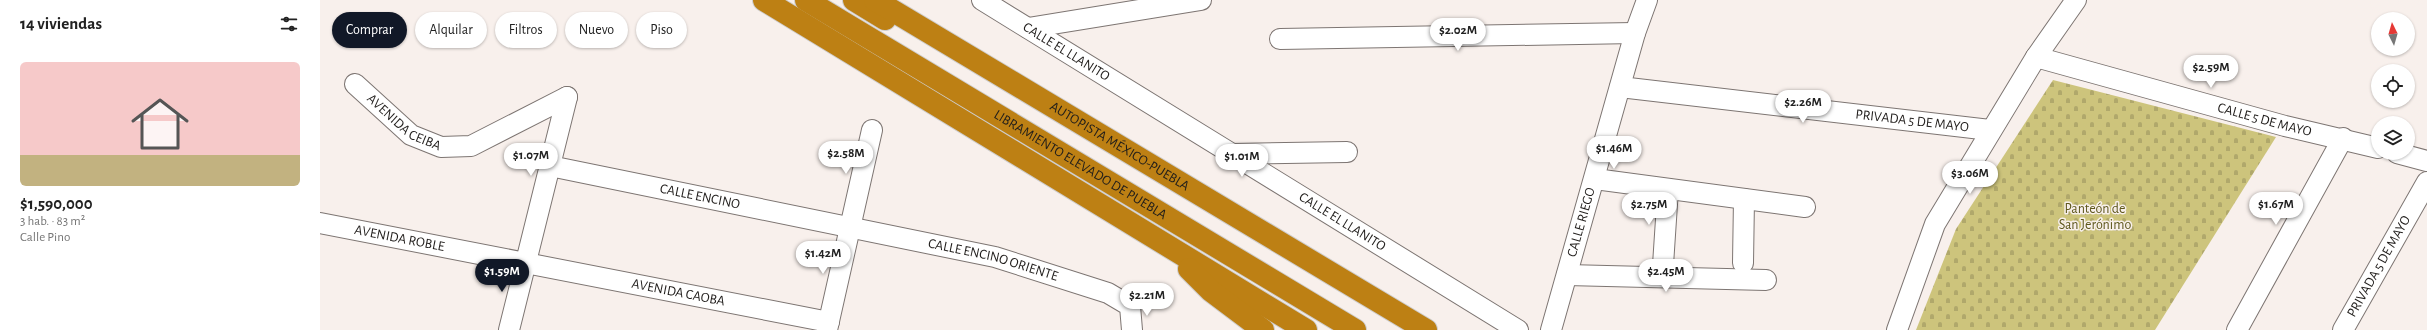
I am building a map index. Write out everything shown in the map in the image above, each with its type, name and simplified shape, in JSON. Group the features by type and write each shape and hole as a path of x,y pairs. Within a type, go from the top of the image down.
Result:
{"highway":[{"path":"764,0 1306,330"},
{"name":"LIBRAMIENTO ELEVADO DE PUEBLA","path":"806,0 1355,330"},
{"name":"LIBRAMIENTO ELEVADO DE PUEBLA","path":"854,0 1402,330"},
{"name":"AUTOPISTA MÉXICO-PUEBLA","path":"875,0 1426,330"},
{"path":"1162,243 1211,291 1263,330"}],"street":[{"name":"CALLE EL LLANITO","path":"982,0 1518,330"},
{"path":"1028,28 1201,0"},
{"name":"CALLE RIEGO","path":"1551,330 1595,179 1635,33 1647,0"},
{"path":"1897,330 1935,224 1990,130 2036,57 2076,0"},
{"path":"1280,39 1635,33"},
{"name":"CALLE 5 DE MAYO","path":"2036,57 2285,126 2344,138 2371,146"},
{"name":"AVENIDA CEIBA","path":"356,84 411,135 441,147 471,146 567,97 550,166"},
{"name":"PRIVADA 5 DE MAYO","path":"1620,86 1990,130"},
{"path":"828,326 872,130"},
{"path":"2237,330 2344,138"},
{"path":"1232,154 1347,152"},
{"path":"2415,158 2427,161"},
{"path":"509,330 550,166"},
{"name":"CALLE ENCINO","path":"550,166 850,227"},
{"path":"1595,179 1805,207"},
{"name":"PRIVADA 5 DE MAYO","path":"2344,330 2427,182"},
{"path":"1663,265 1668,189"},
{"path":"1742,263 1744,199"},
{"name":"AVENIDA ROBLE","path":"320,223 526,265"},
{"name":"CALLE ENCINO ORIENTE","path":"850,227 995,257 1108,293 1130,306 1132,330"},
{"name":"AVENIDA CAOBA","path":"526,265 828,326"},
{"path":"1567,275 1766,280"}],"green space":[{"name":"Panteón de San Jerónimo","path":"2053,80 2276,137 2155,330 1916,330 1956,229"}]}
